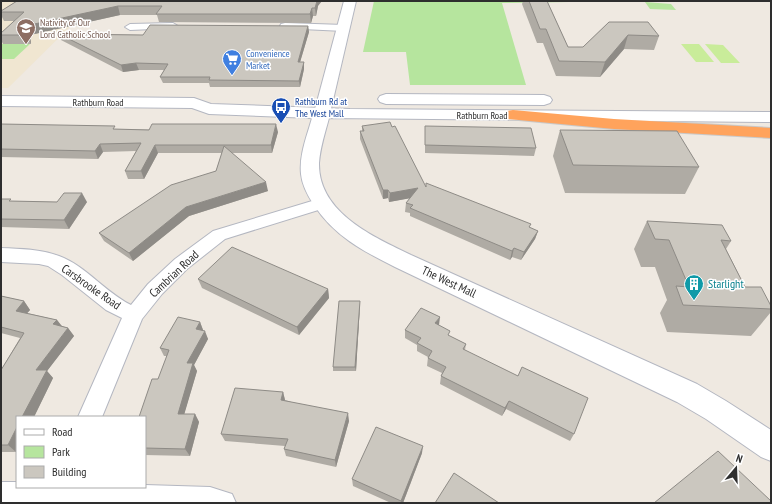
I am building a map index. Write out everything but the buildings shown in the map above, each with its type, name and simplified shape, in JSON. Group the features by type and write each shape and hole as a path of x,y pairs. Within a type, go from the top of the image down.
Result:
{"highway":[{"path":"513,115 614,124 771,133"}],"main road":[{"name":"The West Mall","path":"350,1 310,164 310,176 313,188 322,203 338,220 360,239 409,264 687,393 722,414 771,447"},
{"name":"Rathburn Road","path":"324,106 360,99 480,99 771,104"},
{"name":"Rathburn Road","path":"1,101 194,103 209,109 324,106 513,115 771,117"}],"street":[{"path":"130,27 181,26"},
{"path":"277,26 344,28"},
{"name":"Cambrian Road","path":"90,416 134,315 155,289 181,264 219,235 322,203"},
{"name":"Carsbrooke Road","path":"1,255 20,254 54,261 69,270 108,301 134,315"},
{"path":"1,495 59,491 210,500 223,503"}],"shaded area":[{"name":"Nativity of Our Lord Catholic School","path":"1,1 96,1 8,88 1,88"}],"green space":[{"path":"374,1 569,2 502,3 526,85 410,85 406,52 363,52"},
{"path":"645,2 671,4 676,10 650,9"},
{"path":"1,44 30,44 14,59 1,59"},
{"path":"681,44 699,44 714,62 696,62"},
{"path":"705,44 723,45 740,63 721,63"}],"place":[{"name":"Nativity of Our Lord Catholic School","path":"26,45"},
{"name":"Convenience Market","path":"232,76"},
{"name":"Rathburn Rd at The West Mall","path":"281,124"},
{"name":"Starlight","path":"694,301"}]}
